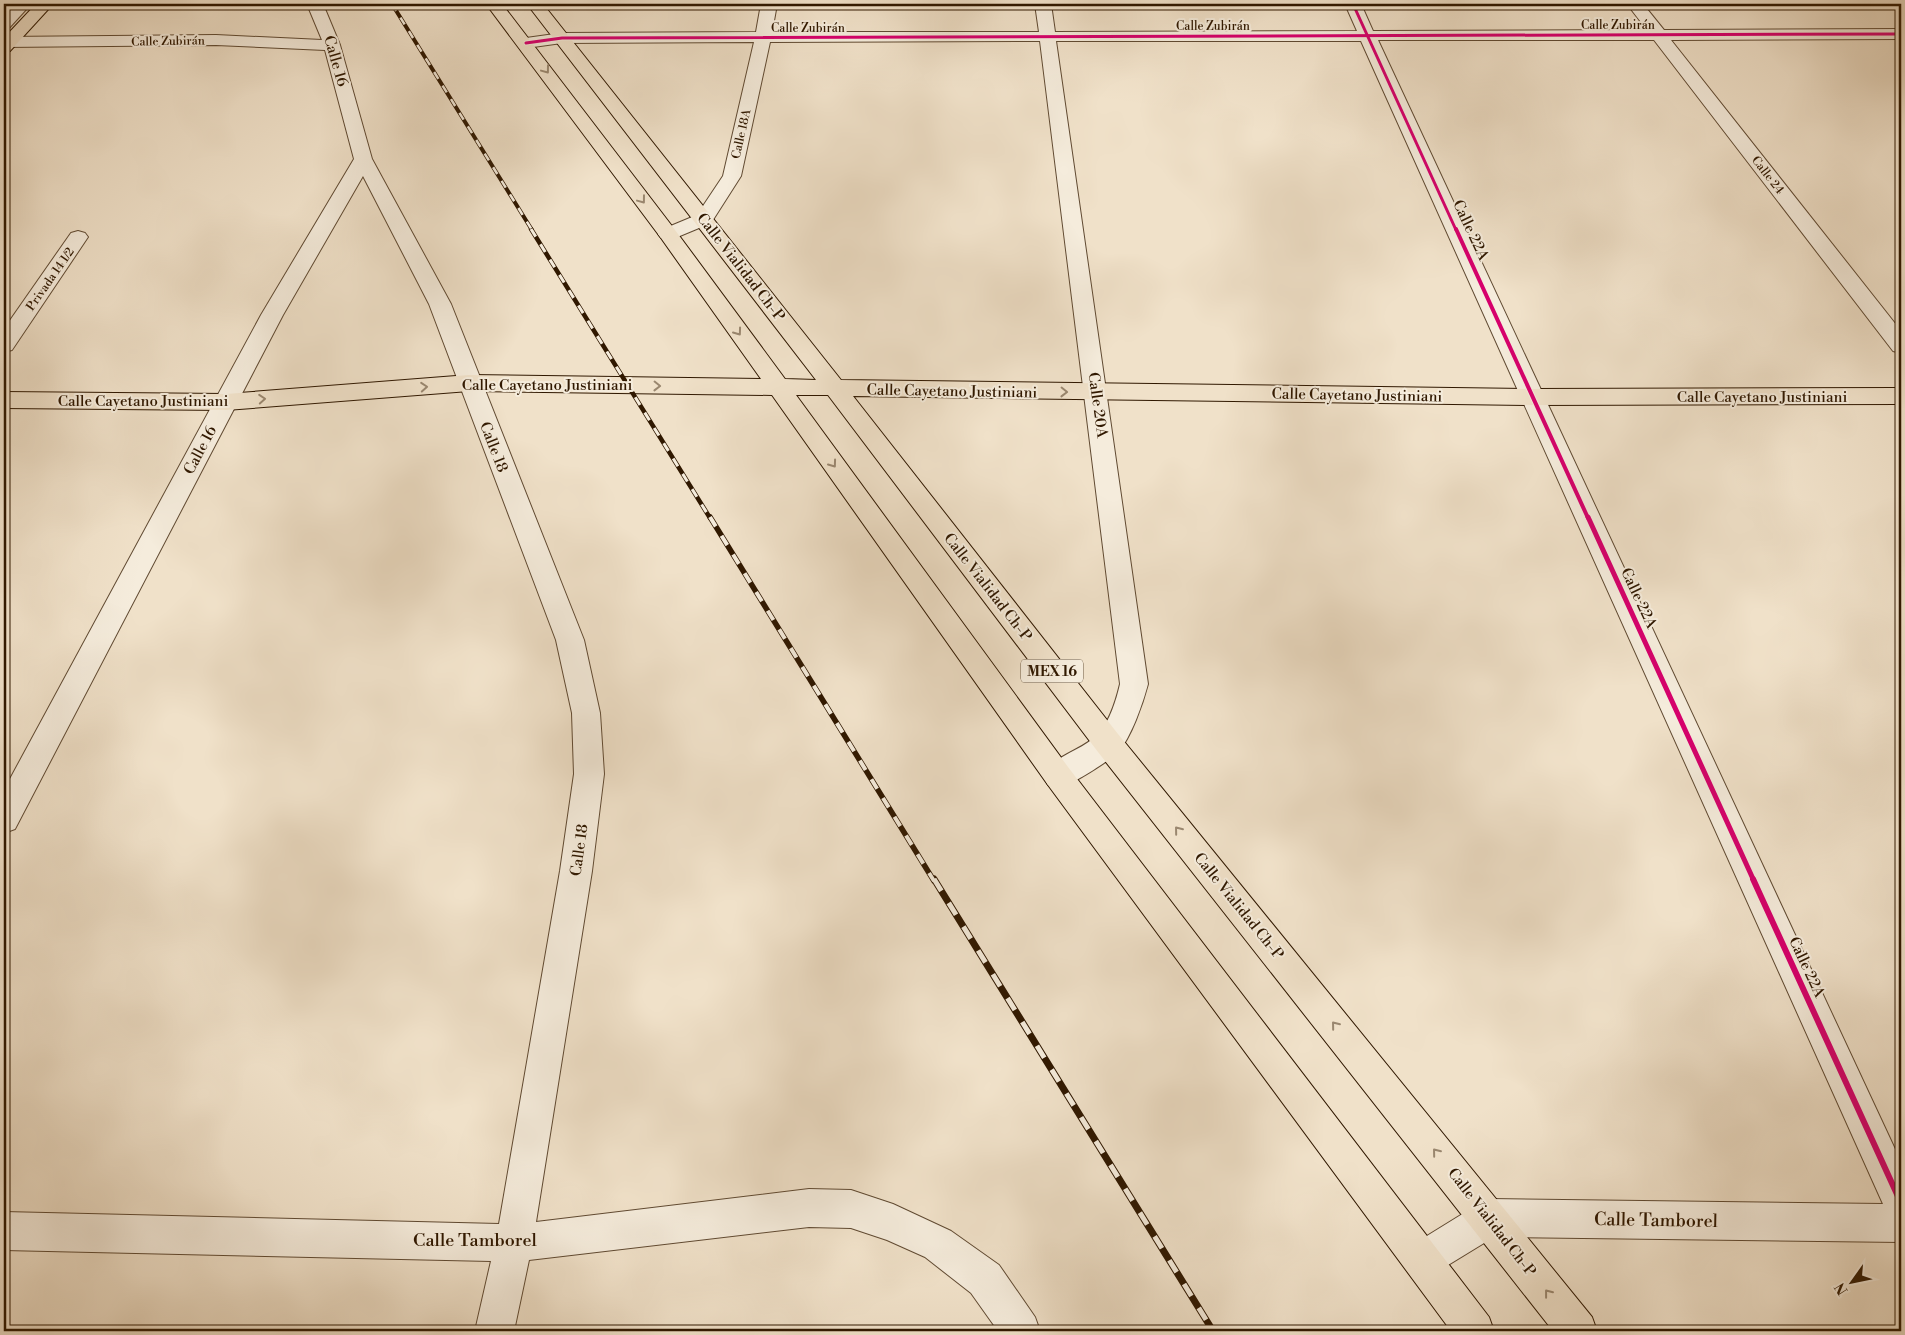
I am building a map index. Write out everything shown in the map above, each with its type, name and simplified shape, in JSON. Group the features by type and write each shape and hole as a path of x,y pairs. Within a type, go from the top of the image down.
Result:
{"main road":[{"path":"5,44 46,4"},
{"path":"494,4 526,43 668,234 1058,776 1475,1331"},
{"name":"Calle Vialidad Ch-P","path":"535,4 704,218 1108,743 1490,1218 1578,1331"},
{"name":"Calle Cayetano Justiniani","path":"4,400 226,402 469,383 1096,393 1534,397 1901,396"}],"street":[{"path":"4,24 22,4"},
{"name":"Calle 18A","path":"704,218 732,176 769,4"},
{"name":"Calle 20A","path":"1043,4 1134,684 1128,707 1108,743 1058,776"},
{"name":"Calle 22A","path":"1353,4 1901,1203"},
{"name":"Calle 24","path":"1635,4 1901,346"},
{"name":"Calle 16","path":"4,819 272,315 363,159 332,45 319,12"},
{"name":"Calle Zubirán","path":"526,43 562,38 1901,34"},
{"name":"Calle Zubirán","path":"5,44 216,40 332,45"},
{"name":"Calle 18","path":"363,159 440,304 570,640 586,713 589,774 576,871 514,1243 495,1331"},
{"path":"668,234 704,218"},
{"name":"Privada 14 1/2","path":"4,345 78,238"},
{"name":"Calle Tamborel","path":"4,1232 514,1243 808,1208 852,1209 893,1223 938,1244 985,1279 1021,1331"},
{"path":"1422,1260 1490,1218"},
{"name":"Calle Tamborel","path":"1490,1218 1901,1224"}],"railway":[{"path":"392,4 532,230"},
{"path":"531,229 710,518"},
{"path":"710,517 934,881"},
{"path":"934,879 1213,1331"}],"cycle path":[{"path":"1353,4 1901,1203"},
{"path":"526,43 562,38 1901,34"}]}
